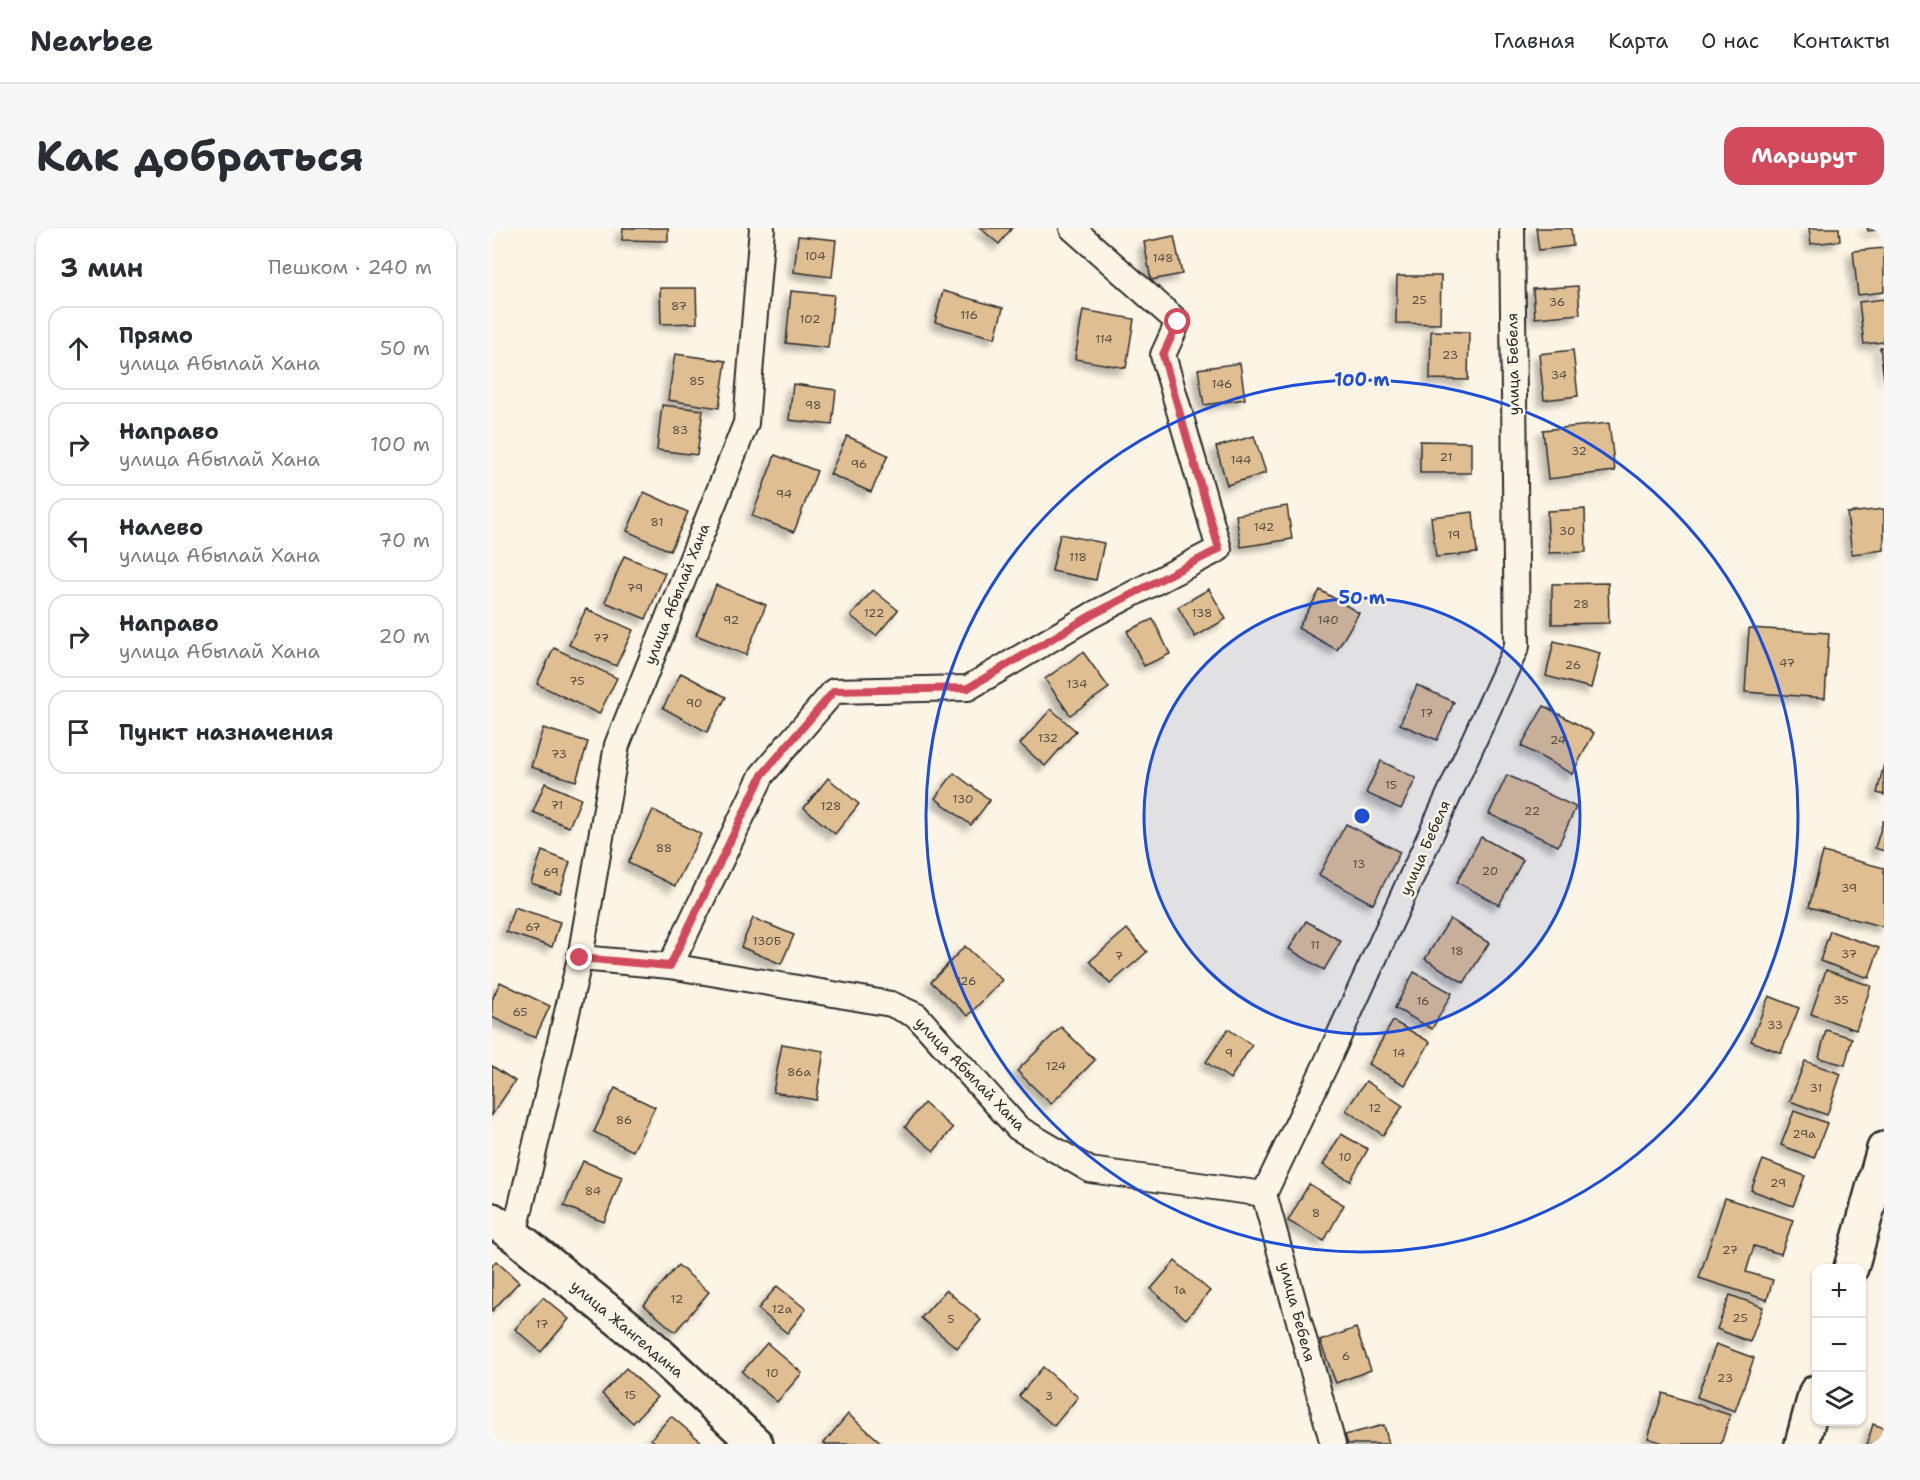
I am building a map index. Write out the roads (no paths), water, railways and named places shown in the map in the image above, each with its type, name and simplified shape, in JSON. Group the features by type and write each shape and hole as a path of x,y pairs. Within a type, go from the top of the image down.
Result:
{"street":[{"name":"улица Абылай Хана","path":"503,1227 580,958 618,745 746,423 762,228"},
{"path":"670,966 762,775 834,691 968,688 1092,615 1219,549 1163,355 1178,322 1072,228"},
{"name":"улица Бебеля","path":"1333,1444 1264,1194 1517,646 1512,228"},
{"name":"улица Абылай Хана","path":"580,958 670,966 891,1004 917,1016 1018,1128 1090,1170 1264,1194"},
{"path":"1852,1264 1884,1149"},
{"name":"улица Жангелдина","path":"503,1227 644,1340 756,1444"},
{"path":"1802,1444 1812,1407"}]}
